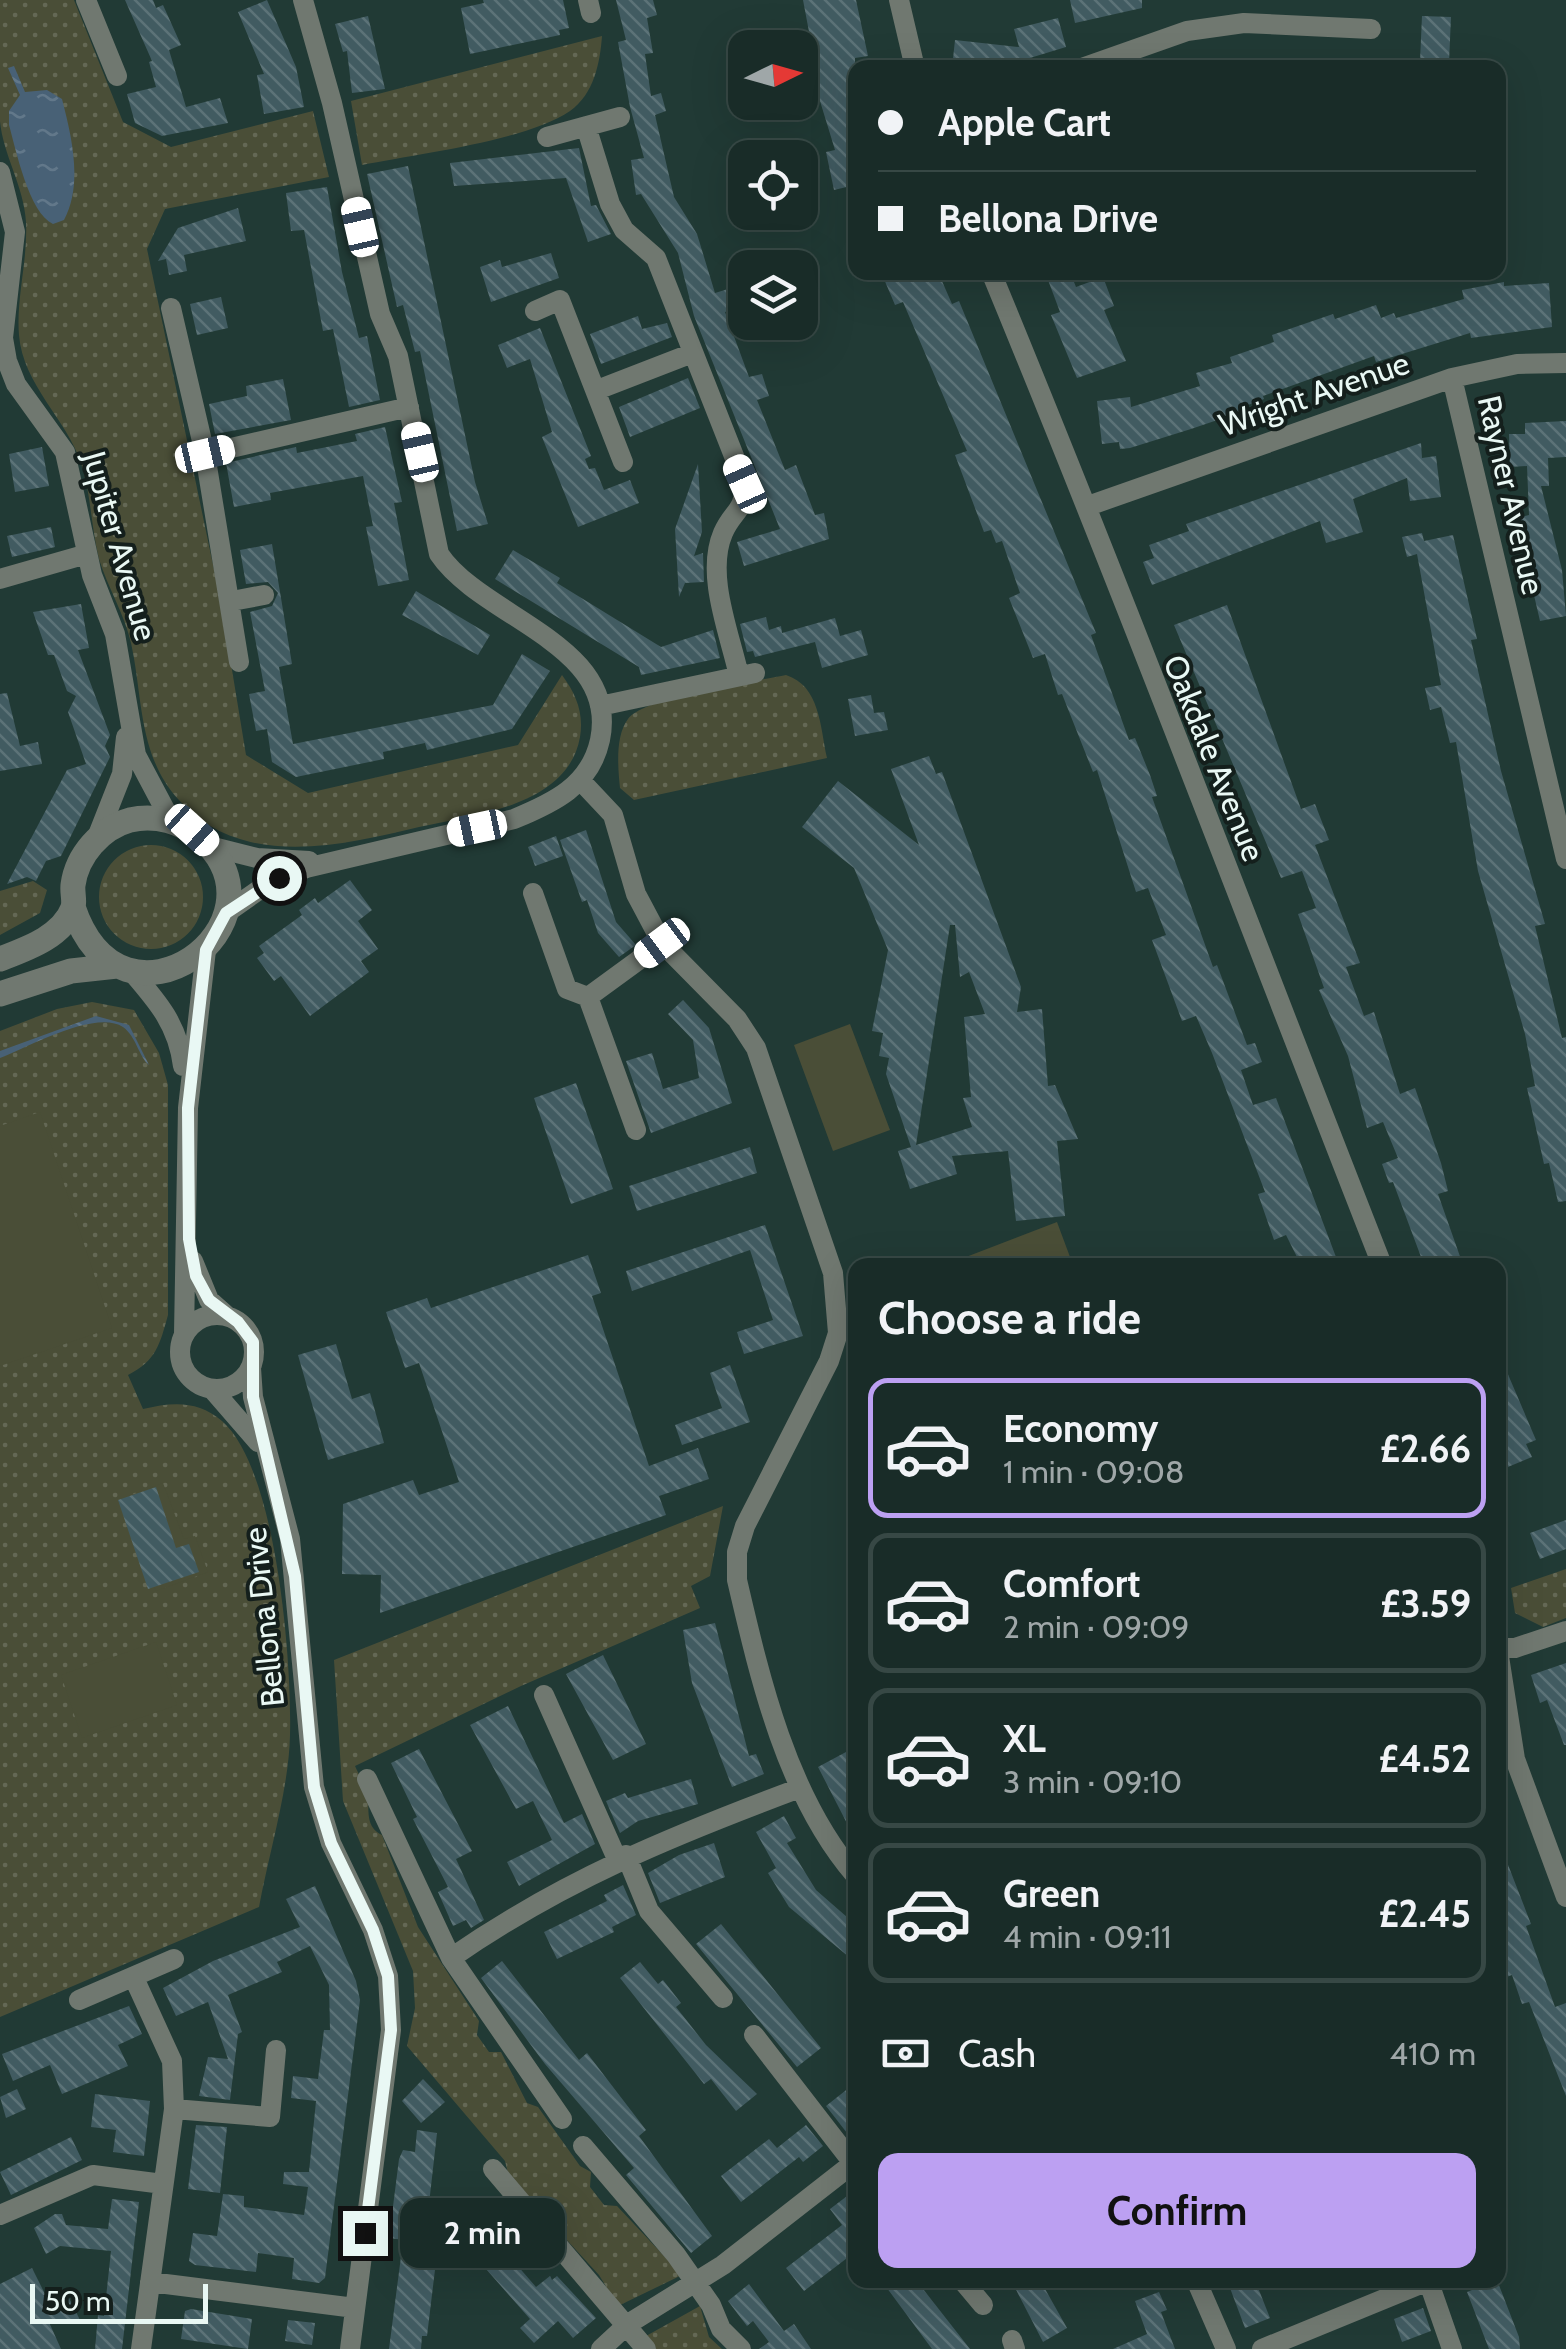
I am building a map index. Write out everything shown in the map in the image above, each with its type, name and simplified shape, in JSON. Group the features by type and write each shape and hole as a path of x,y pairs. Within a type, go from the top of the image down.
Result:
{"street":[{"path":"86,0 117,76"},
{"path":"0,994 71,971 171,970 206,950 226,913 279,878 336,859 514,819 545,806 581,781 597,752 600,706 588,676 572,660 451,572 439,554 398,356 380,314 304,0"},
{"path":"899,0 913,60"},
{"path":"1105,60 1187,31 1244,23 1371,29"},
{"path":"547,137 620,117"},
{"path":"586,126 610,204 624,230 656,258 690,354 745,484 744,506 723,533 718,569 747,674 600,706"},
{"name":"Jupiter Avenue","path":"0,172 15,232 3,338 7,361 16,384 65,452 87,554 115,634 128,715 144,776 170,821"},
{"name":"Oakdale Avenue","path":"994,280 1088,506 1135,639 1379,1258"},
{"path":"535,310 560,300 623,462"},
{"path":"172,308 193,352 205,454 232,600 239,662"},
{"path":"597,390 690,354"},
{"name":"Wright Avenue","path":"1088,506 1452,378 1517,364 1566,363"},
{"name":"Rayner Avenue","path":"1452,378 1566,859"},
{"path":"205,454 410,407"},
{"path":"0,579 87,554"},
{"path":"232,600 264,595"},
{"name":"Jupiter Avenue","path":"96,840 122,774 128,715"},
{"path":"581,781 612,815 636,894 662,943 737,1018 756,1048 821,1234 838,1300 838,1333 829,1361 745,1526 736,1552 737,1580 747,1622 800,1788 829,1845 848,1866"},
{"path":"124,969 96,952 81,931 73,907 73,883 96,840 131,820 170,821 192,830 210,846 224,870 226,913"},
{"path":"210,846 279,861 336,859"},
{"path":"533,893 567,989 588,997 636,1130"},
{"path":"0,959 44,940 73,907"},
{"path":"588,997 662,943"},
{"name":"Bellona Drive","path":"188,1108 206,950"},
{"name":"Bellona Drive","path":"124,969 167,1012 180,1043 188,1108 189,1239 180,1358 191,1379 212,1389 244,1422 268,1462"},
{"name":"Bellona Drive","path":"189,1239 196,1276 209,1300 248,1330 268,1462 295,1576 314,1787 331,1843 373,1930 388,1976 391,2030 350,2349"},
{"path":"184,1334 202,1318 227,1316"},
{"path":"212,1389 235,1385 251,1368"},
{"path":"1506,1649 1566,1631"},
{"path":"544,1694 650,1911 723,1998"},
{"path":"1506,1701 1515,1760 1566,1897"},
{"path":"367,1779 451,1958 562,2118"},
{"path":"451,1958 516,1912 621,1857 800,1788"},
{"path":"79,2000 174,1960"},
{"path":"134,1978 172,2061 174,2109 141,2349"},
{"path":"754,2035 848,2155"},
{"path":"174,2109 270,2118 276,2050"},
{"path":"583,2146 697,2282 721,2329 741,2349"},
{"path":"601,2349 628,2324 697,2282 848,2168"},
{"path":"494,2169 646,2349"},
{"path":"0,2216 93,2174 163,2184"},
{"path":"150,2282 356,2308"},
{"path":"968,2288 983,2306"},
{"path":"1199,2288 1226,2349"},
{"path":"1262,2349 1409,2288"},
{"path":"1431,2288 1450,2340"}],"green space":[{"path":"0,0 74,0 123,122 171,147 313,111 329,177 165,209 147,249 221,603 246,755 308,793 518,745 562,675 578,704 580,737 572,760 558,778 538,793 466,818 357,841 293,847 231,836 203,821 165,782 155,764 144,725 128,632 99,559 81,463 66,431 36,386 22,353 19,321 26,222 0,121"},
{"path":"602,36 590,87 570,111 527,131 362,165 351,101"},
{"path":"786,675 797,680 812,698 827,758 634,800 620,788 621,734 628,719 638,711 677,697"},
{"path":"151,845 171,849 194,868 203,897 199,917 180,940 151,949 131,945 108,926 99,897 103,877 122,854"},
{"path":"33,881 47,890 40,913 0,935 0,891"},
{"path":"92,1002 134,1010 159,1053 168,1085 168,1315 156,1351 128,1375 143,1409 184,1404 204,1409 222,1421 241,1445 256,1480 268,1522 284,1616 289,1755 259,1907 0,2017 0,1031 57,1009"},
{"path":"850,1024 890,1130 833,1151 794,1045"},
{"path":"40,1112 112,1328 0,1366 0,1126"},
{"path":"1057,1222 1070,1258 963,1258"},
{"path":"163,1483 184,1539 195,1536 208,1572 156,1591 121,1499"},
{"path":"723,1506 710,1576 691,1586 700,1608 521,1686 355,1766 367,1794 371,1824 382,1835 418,1927 479,2021 477,2035 489,2052 501,2052 527,2103 538,2107 580,2166 591,2172 590,2187 604,2205 617,2206 682,2275 618,2306 599,2275 509,2177 505,2161 407,2046 415,2008 413,1971 343,1801 334,1660"},
{"path":"1566,1569 1566,1618 1543,1627 1515,1613 1511,1588"},
{"path":"156,1642 177,1705 82,1738 61,1675"},
{"path":"700,2306 709,2337 722,2349 655,2349 646,2336"}],"water":[{"path":"14,66 25,92 47,90 62,99 66,114 74,161 73,191 64,220 53,224 30,194 9,125 9,111 20,95 8,68"},
{"path":"96,1016 129,1025 149,1065 127,1031 111,1023 80,1026 0,1058 0,1051"}],"building":[{"path":"125,0 153,0 156,8 163,5 181,45 169,50 186,107 220,98 228,123 162,136 135,123 127,94 156,87 149,62 152,61"},
{"path":"267,0 296,67 304,107 264,114 257,75 264,74 238,12"},
{"path":"483,0 563,0 569,28 559,30 560,35 470,54 461,8 484,3"},
{"path":"616,0 653,0 657,15 647,18 653,53 645,54 651,96 661,93 666,111 655,115 674,197 697,234 715,293 728,289 728,340 735,340 749,377 762,374 769,396 757,400 785,470 796,465 815,515 824,513 829,539 744,566 737,542 780,529 694,316 678,253 641,194 636,195 631,160 644,158 618,42 626,40"},
{"path":"803,0 856,0 868,56 848,60 848,187 834,190 826,152 835,150 818,95 818,30 809,30"},
{"path":"1070,0 1142,0 1142,8 1075,23"},
{"path":"368,16 385,89 352,93 347,51 343,52 335,24"},
{"path":"1422,16 1451,17 1449,60 1420,60"},
{"path":"1058,18 1066,47 1023,60 953,60 955,40 1019,47 1014,29"},
{"path":"579,148 591,206 596,205 611,234 588,242 566,178 454,186 450,163"},
{"path":"408,166 475,482 488,524 457,531 420,351 415,352 403,305 397,307 367,174"},
{"path":"327,187 342,272 359,338 367,336 380,400 349,407 333,329 323,331 304,230 291,231 286,193"},
{"path":"238,208 246,241 184,255 187,271 169,275 166,259 158,261 178,228"},
{"path":"551,253 559,278 491,302 480,267 500,260 502,267"},
{"path":"884,280 942,280 952,304 959,301 1096,633 1091,635 1129,740 1135,738 1150,775 1157,796 1152,797 1213,967 1217,965 1247,1045 1255,1043 1262,1062 1241,1070 1253,1105 1276,1098 1336,1258 1298,1258 1286,1235 1274,1240 1258,1194 1265,1192 1212,1053 1196,1016 1182,1021 1152,940 1166,935 1148,888 1136,892 1097,770 1093,772 1062,694 1058,695 1045,654 1033,658 1009,598 1020,593 1002,541 996,543 991,530 984,532 955,455 967,451 903,302 895,305"},
{"path":"1048,280 1073,280 1076,287 1104,280 1114,306 1104,310 1126,361 1077,378 1051,315 1060,312"},
{"path":"1504,282 1504,286 1549,283 1552,327 1471,338 1470,333 1376,362 1374,356 1263,396 1264,399 1240,408 1241,412 1191,429 1130,448 1120,449 1119,442 1102,444 1097,401 1130,397 1131,407 1200,386 1196,373 1232,363 1230,357 1274,342 1272,335 1333,314 1335,319 1376,305 1381,318 1394,313 1396,318 1464,299 1462,290"},
{"path":"221,297 228,328 197,335 190,304"},
{"path":"638,316 642,329 667,323 672,337 601,364 590,334"},
{"path":"540,328 591,456 585,459 589,469 595,468 604,490 630,480 639,503 578,527 542,437 552,432 530,359 507,368 498,345"},
{"path":"688,378 700,408 630,437 619,407"},
{"path":"283,379 291,420 215,434 209,404 247,396 246,386"},
{"path":"1566,421 1566,457 1548,458 1549,486 1541,486 1562,570 1566,616 1540,621 1516,518 1529,515 1527,466 1510,467 1509,434 1525,434 1525,423"},
{"path":"385,427 402,502 394,503 409,580 378,586 366,527 373,526 363,476 270,493 271,500 234,507 226,463 296,447 297,453 357,441 355,434"},
{"path":"1421,443 1422,458 1436,456 1441,497 1410,501 1407,478 1353,499 1363,532 1326,543 1320,521 1152,585 1143,562 1154,558 1149,545 1189,531 1186,524"},
{"path":"42,447 49,486 15,492 9,454"},
{"path":"698,464 702,532 694,556 703,553 704,582 685,583 679,597 675,529"},
{"path":"51,527 55,547 12,557 7,536"},
{"path":"1422,533 1424,541 1453,535 1477,639 1471,640 1501,771 1545,924 1535,926 1562,1038 1566,1037 1566,1201 1558,1202 1549,1163 1544,1164 1527,1088 1535,1086 1525,1034 1478,871 1456,742 1450,743 1441,707 1430,710 1425,688 1441,685 1417,554 1407,557 1402,537"},
{"path":"272,544 292,664 279,667 293,744 493,705 522,654 550,671 512,729 427,750 425,743 383,752 384,759 296,777 272,762 267,729 256,731 249,694 265,691 250,612 272,606 278,593 268,582 246,584 240,550"},
{"path":"513,550 560,578 557,583 661,647 713,630 720,658 641,675 639,667 495,579"},
{"path":"416,591 490,635 478,655 402,615"},
{"path":"81,604 89,648 78,650 110,735 105,746 110,757 61,856 46,861 36,881 27,877 7,884 67,770 86,764 68,712 76,696 67,691 54,655 48,655 33,612"},
{"path":"1227,605 1301,809 1315,804 1329,840 1315,845 1360,963 1346,967 1364,1016 1374,1012 1400,1094 1415,1088 1441,1163 1448,1191 1438,1194 1461,1258 1421,1258 1393,1182 1389,1183 1382,1164 1398,1158 1383,1122 1367,1128 1348,1056 1319,990 1324,988 1298,914 1316,908 1302,871 1281,878 1174,625"},
{"path":"766,617 769,630 781,626 782,633 835,618 840,636 861,630 868,655 822,668 815,642 755,657 753,651 747,652 740,624"},
{"path":"7,693 20,746 38,742 42,764 0,771 0,694"},
{"path":"871,695 874,713 884,712 888,730 855,736 848,699"},
{"path":"929,756 936,774 942,772 1021,987 1017,1012 1042,1009 1048,1086 1055,1085 1078,1139 1057,1141 1065,1216 1016,1221 1008,1151 952,1156 957,1174 910,1189 898,1151 911,1147 886,1074 889,1058 879,1056 883,1033 872,1031 888,950 854,868 802,827 838,781 919,845 891,769","holes":["950,925 955,925 960,977 969,972 985,1014 964,1017 971,1097 963,1098 972,1127 916,1145"]},
{"path":"586,830 616,922 636,945 619,957 598,933 587,900 582,902 560,840"},
{"path":"556,836 563,856 535,866 528,847"},
{"path":"350,880 372,910 358,921 378,949 361,961 369,972 310,1016 281,976 274,981 257,958 264,953 259,946 302,915 299,910 315,898 318,903"},
{"path":"683,1000 709,1028 732,1103 651,1133 626,1061 652,1053 663,1089 699,1078 693,1040 668,1014"},
{"path":"576,1083 613,1189 571,1204 534,1098"},
{"path":"750,1147 757,1173 637,1211 629,1186"},
{"path":"765,1225 803,1336 744,1354 737,1332 773,1320 750,1250 632,1291 626,1271"},
{"path":"588,1255 601,1293 592,1296 649,1466 698,1448 709,1479 659,1496 666,1515 380,1613 381,1575 342,1574 343,1504 413,1480 419,1495 459,1482 419,1363 405,1368 386,1312 427,1298 431,1308"},
{"path":"336,1344 352,1399 370,1393 384,1443 328,1460 298,1355"},
{"path":"730,1365 750,1422 682,1445 675,1425 722,1408 710,1373"},
{"path":"1506,1370 1536,1440 1526,1444 1532,1457 1506,1468"},
{"path":"156,1487 176,1548 189,1544 199,1572 148,1589 118,1500"},
{"path":"1566,1520 1566,1549 1540,1559 1530,1533"},
{"path":"715,1623 749,1756 756,1754 764,1774 732,1787 692,1683 683,1630"},
{"path":"603,1655 646,1744 613,1760 566,1674"},
{"path":"1566,1663 1564,1745 1547,1700 1540,1703 1531,1675"},
{"path":"508,1706 564,1823 582,1814 595,1844 519,1886 507,1862 552,1840 533,1801 516,1809 470,1725"},
{"path":"419,1749 472,1851 456,1859 484,1920 471,1928 466,1920 453,1926 438,1892 448,1887 413,1819 417,1817 391,1763"},
{"path":"846,1752 848,1825 818,1767"},
{"path":"691,1779 698,1804 638,1821 620,1833 606,1801"},
{"path":"784,1816 796,1838 787,1843 816,1890 848,1918 848,1956 789,1907 768,1873 776,1868 756,1832"},
{"path":"714,1843 725,1877 660,1903 648,1873 679,1855"},
{"path":"1506,1860 1531,1924 1526,1926 1555,2007 1566,2003 1566,2096 1529,2002 1522,2004 1512,1975 1506,1977"},
{"path":"623,1885 636,1915 612,1927 614,1932 557,1959 544,1932 607,1901 604,1895"},
{"path":"315,1886 356,1981 360,2000 325,2278 319,2283 292,2279 294,2258 258,2253 256,2272 195,2265 189,2261 193,2233 217,2236 223,2194 244,2196 244,2207 304,2215 308,2187 283,2184 284,2172 309,2172 316,2101 291,2098 293,2076 318,2079 324,2030 330,2030 329,1985 310,1946 277,1962 282,1972 228,1995 242,2032 238,2034 230,2100 199,2096 208,2057 228,2059 208,2002 176,2016 163,1988 213,1961 300,1927 286,1899"},
{"path":"721,1924 821,2048 797,2067 696,1944"},
{"path":"502,1961 579,2060 587,2053 646,2130 639,2136 712,2236 691,2253 626,2175 634,2168 545,2064 481,1978"},
{"path":"640,1962 658,1984 663,1980 681,2003 676,2007 706,2045 757,2094 736,2111 711,2079 704,2084 620,1978"},
{"path":"129,2006 142,2034 118,2045 128,2066 62,2094 50,2065 13,2081 2,2054"},
{"path":"423,2079 445,2102 421,2123 402,2101"},
{"path":"17,2089 26,2109 6,2118 0,2097"},
{"path":"848,2089 848,2132 847,2133 826,2106"},
{"path":"95,2094 150,2101 144,2156 113,2152 116,2130 91,2127"},
{"path":"196,2125 227,2127 220,2193 188,2189"},
{"path":"806,2125 823,2146 803,2162 799,2157 741,2202 721,2176 769,2139 777,2148"},
{"path":"417,2130 437,2133 429,2204 424,2204 419,2242 389,2238 399,2159 403,2150 415,2152"},
{"path":"71,2137 82,2160 11,2195 0,2172"},
{"path":"848,2195 848,2257 804,2291 786,2268 842,2225 830,2209"},
{"path":"489,2198 513,2226 496,2241 536,2287 550,2276 552,2280 557,2276 596,2318 573,2338 558,2321 534,2343 520,2328 530,2319 479,2261 450,2257 480,2230 468,2216"},
{"path":"112,2199 139,2202 122,2349 95,2349 98,2315 104,2316 111,2251 60,2246 46,2254 34,2228 55,2214 62,2214 66,2225 108,2229"},
{"path":"403,2241 438,2245 427,2336 422,2336 421,2349 389,2349"},
{"path":"32,2268 47,2298 65,2290 82,2324 48,2320 61,2349 0,2349 0,2284"},
{"path":"749,2284 784,2331 794,2324 811,2349 759,2349 769,2342 753,2321 747,2326 728,2301"},
{"path":"887,2288 922,2288 970,2349 932,2349"},
{"path":"1015,2288 1044,2288 1067,2328 1043,2342"},
{"path":"1230,2288 1258,2288 1270,2318 1245,2328"},
{"path":"1500,2288 1520,2349 1489,2349 1467,2292"},
{"path":"1159,2292 1167,2310 1161,2312 1175,2349 1113,2349 1147,2334 1135,2301"},
{"path":"1423,2308 1431,2331 1402,2342 1394,2319"},
{"path":"185,2311 252,2319 248,2349 181,2339"},
{"path":"288,2320 315,2323 312,2345 285,2341"}],"route":[{"path":"279,878 226,913 206,950 188,1108 187,1209 196,1276 209,1300 248,1330 253,1342 253,1397 290,1539 314,1787 331,1843 373,1930 388,1976 391,2030 365,2233"}]}
